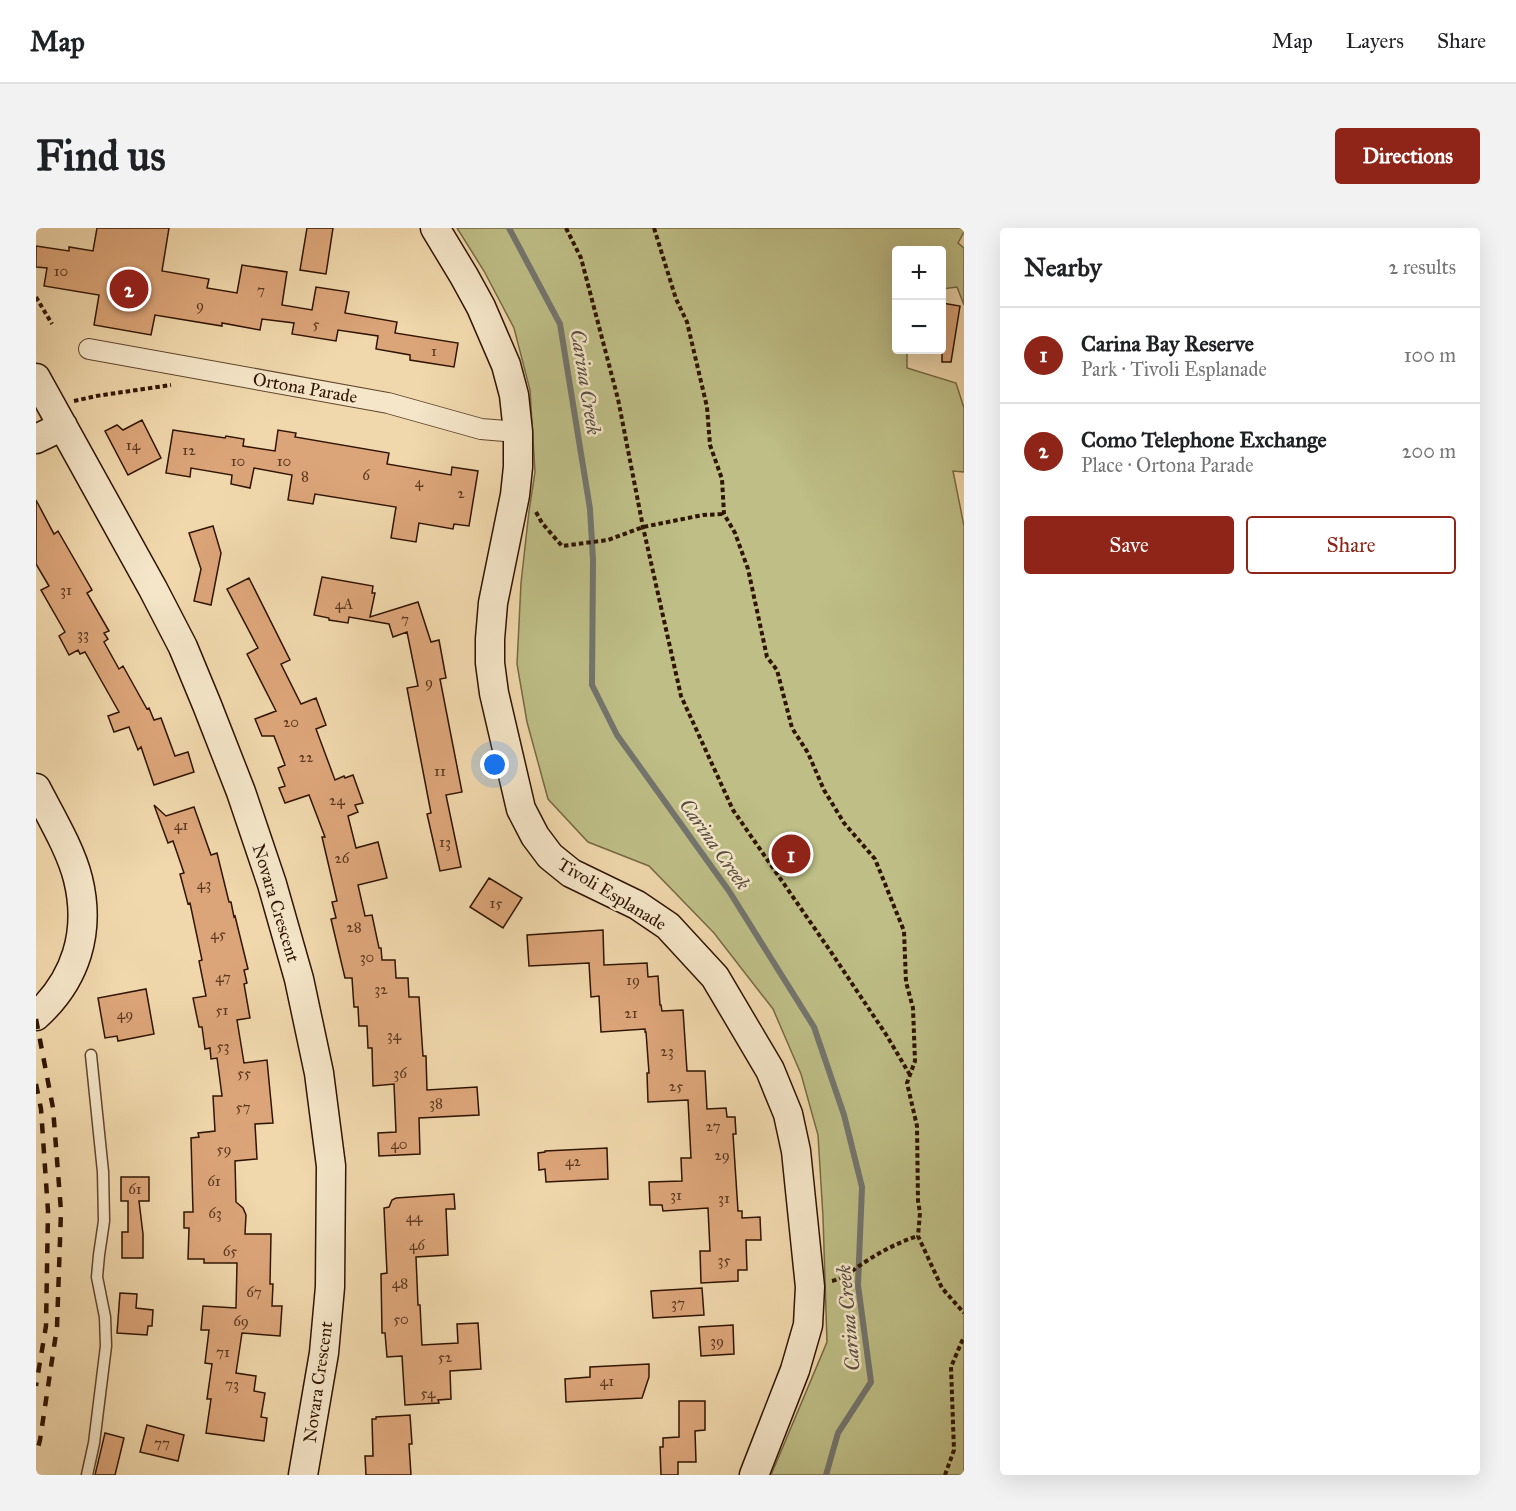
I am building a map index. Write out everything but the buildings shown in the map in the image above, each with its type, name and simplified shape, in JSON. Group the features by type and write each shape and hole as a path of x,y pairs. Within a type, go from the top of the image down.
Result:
{"street":[{"name":"Tivoli Esplanade","path":"435,228 481,307 506,365 514,395 518,432 518,467 515,495 494,603 490,663 494,693 521,809 535,836 550,856 571,873 637,905 668,926 709,970 738,1013 770,1070 788,1114 796,1151 810,1287 808,1325 795,1370 754,1475"},
{"name":"Ortona Parade","path":"89,349 388,403 481,429 518,432"},
{"name":"Novara Crescent","path":"36,378 183,648 241,792 272,884 299,979 319,1073 331,1166 329,1298 324,1353 303,1475"},
{"path":"36,439 63,426"},
{"path":"36,788 70,856 78,878 83,921 80,944 63,987 49,1005 36,1016"}],"lane":[{"path":"87,1475 94,1443 106,1346 105,1317 97,1278 104,1221 103,1172 91,1055"}],"path":[{"path":"566,228 581,258 618,399 643,527 681,696 734,810 887,1036 910,1076"},
{"path":"654,228 676,299 687,322 708,407 710,445 722,479 724,514 735,533 747,569 767,657 777,670 792,728 808,753 824,790 844,823 875,859 904,931 906,982 913,1008 915,1061 907,1083 916,1126 920,1213 918,1236 942,1288 964,1313"},
{"path":"36,297 52,324"},
{"path":"85,398 171,385 180,366"},
{"path":"515,495 535,509 542,524 562,546 608,540 643,527 702,514 724,514"},
{"path":"841,1279 898,1242 918,1236"},
{"path":"945,1475 954,1450 951,1367 964,1339"}],"green space":[{"path":"457,228 964,228 958,243 964,248 964,305 957,287 946,288 946,246 892,246 892,354 907,354 907,368 956,383 964,408 964,472 953,471 964,526 964,1475 771,1475 827,1342 818,1135 801,1074 773,1009 714,933 649,866 588,842 548,799 527,722 517,664 521,583 535,472 530,390 514,328 484,271"}],"waterway":[{"name":"Carina Creek","path":"509,228 560,324 590,509 593,560 592,685 617,735 729,891 814,1027 844,1115 862,1187 858,1285 871,1382 838,1433 826,1475"}],"railway":[{"path":"36,1019 53,1108 61,1211 57,1327 36,1455"},
{"path":"36,1084 41,1109 48,1211 46,1326 36,1386"}],"place":[{"name":"Como Telephone Exchange","path":"129,289"},
{"name":"Carina Bay Reserve","path":"791,854"}]}
